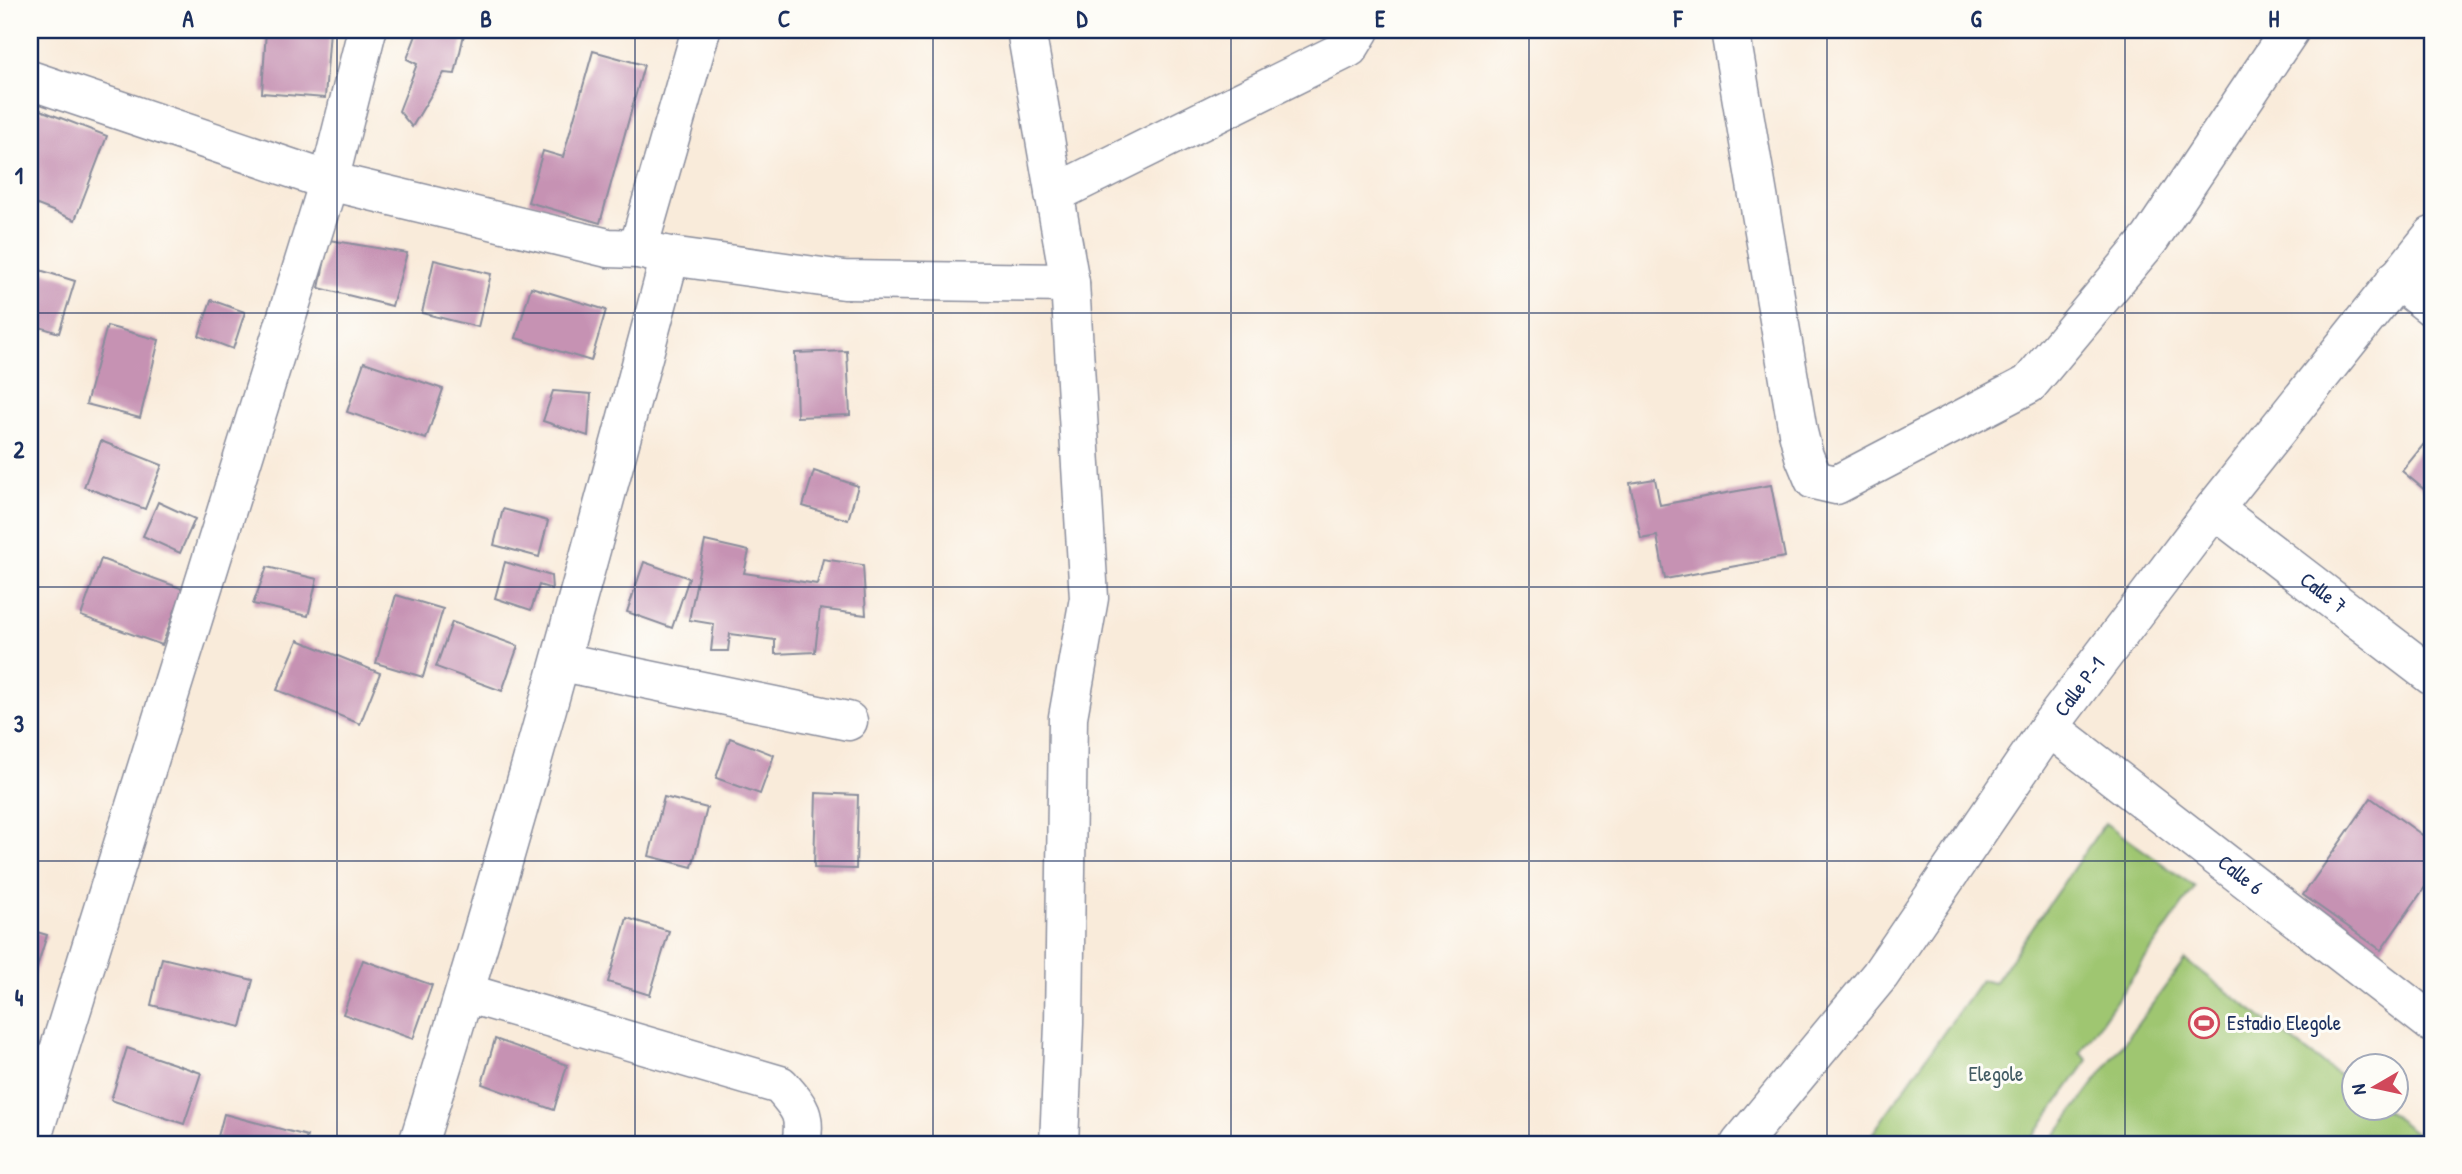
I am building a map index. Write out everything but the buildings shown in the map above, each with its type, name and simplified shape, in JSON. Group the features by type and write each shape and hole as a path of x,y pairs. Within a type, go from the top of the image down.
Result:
{"street":[{"path":"30,1144 329,181 367,30"},
{"path":"418,1144 466,993 562,662 701,30"},
{"path":"1026,30 1070,283 1089,598 1068,717 1064,1024 1059,1144"},
{"path":"1054,194 1349,48 1360,30"},
{"path":"1730,30 1798,432 1814,480 1836,485 2028,384 2150,239 2290,30"},
{"path":"30,80 329,181 608,248 844,279 1070,283"},
{"name":"Calle P-1","path":"1740,1144 1880,975 2049,727 2214,509 2432,236"},
{"path":"2396,279 2432,307"},
{"name":"Calle 7","path":"2214,509 2432,676"},
{"path":"562,662 848,721"},
{"name":"Calle 6","path":"2049,727 2432,1023"},
{"path":"466,993 779,1085 793,1100 804,1120 800,1144"}],"green space":[{"name":"Elegole","path":"2105,823 2195,887 2080,1053 2088,1060 2028,1144 1865,1144 1981,980 1994,983"},
{"name":"Estadio Elegole","path":"2185,960 2340,1076 2340,1122 2401,1122 2431,1144 2049,1144"}],"place":[{"name":"Estadio Elegole","path":"2204,1023"}]}
